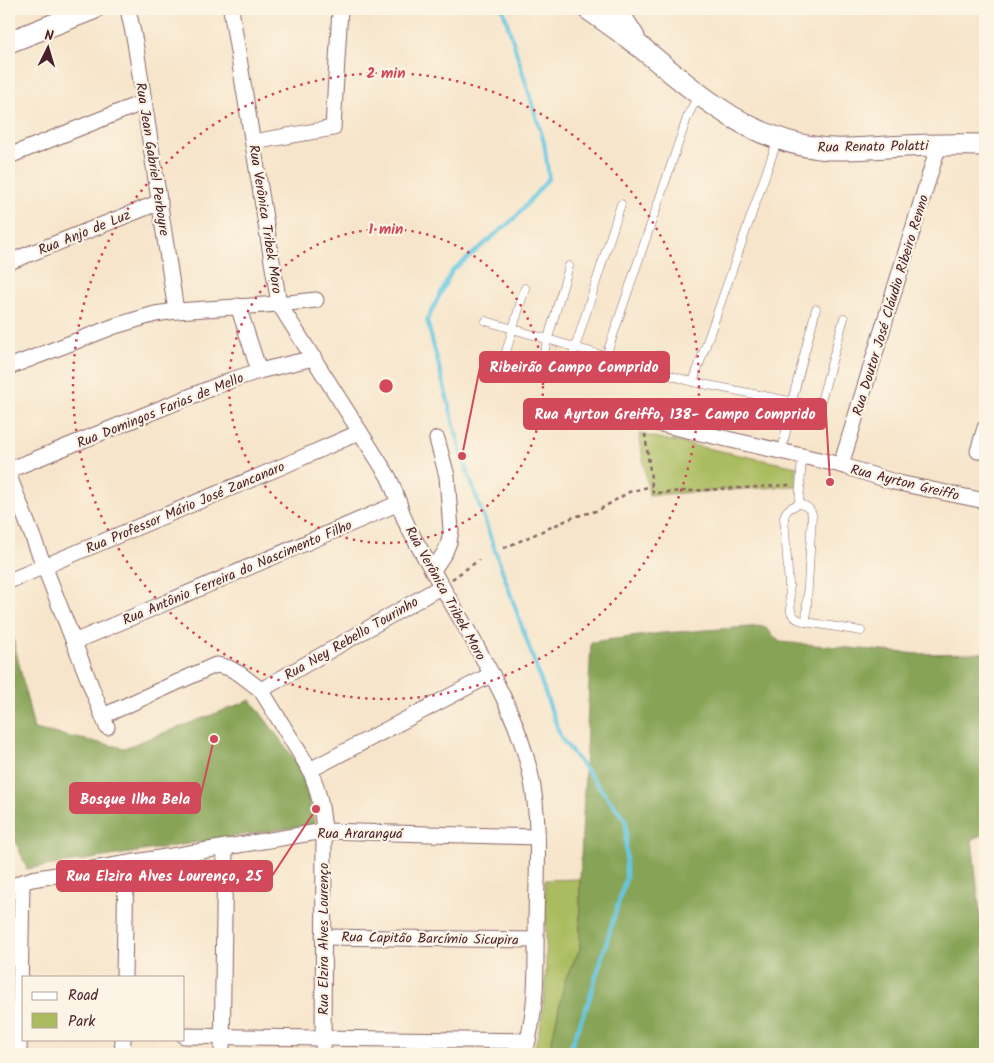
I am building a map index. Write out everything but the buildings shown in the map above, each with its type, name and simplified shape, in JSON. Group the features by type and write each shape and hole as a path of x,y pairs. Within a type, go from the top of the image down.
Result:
{"main road":[{"path":"9,42 65,14 93,9"},
{"name":"Rua Renato Polatti","path":"588,9 641,48 698,95 736,120 778,139 798,145 840,149 939,144 985,145"},
{"name":"Rua Renato Polatti","path":"616,9 641,48"}],"street":[{"name":"Rua Jean Gabriel Perboyre","path":"128,9 135,42 176,311"},
{"name":"Rua Verônica Tribek Moro","path":"231,9 279,304 388,476 408,527 492,674 511,712 525,753 534,792 537,836 534,1000 526,1048"},
{"path":"253,142 333,128 340,9"},
{"path":"9,156 144,102"},
{"name":"Rua Doutor José Cláudio Ribeiro Renno","path":"841,465 939,144"},
{"name":"Rua Anjo de Luz","path":"9,262 160,202"},
{"path":"9,368 122,324 155,314 316,300"},
{"path":"238,306 259,371"},
{"name":"Rua Domingos Farias de Mello","path":"9,470 231,380 259,371 314,358"},
{"name":"Rua Ayrton Greiffo","path":"590,408 841,465 894,482 985,501"},
{"path":"978,451 985,428"},
{"name":"Rua Professor Mário José Zancanaro","path":"9,582 360,432"},
{"path":"433,570 445,552 451,530 447,476 437,439"},
{"path":"9,476 105,722 216,665 229,668 240,674 261,690"},
{"name":"Rua Antônio Ferreira do Nascimento Filho","path":"74,642 399,503"},
{"name":"Rua Ney Rebello Tourinho","path":"261,690 442,586"},
{"path":"310,770 492,674"},
{"name":"Rua Elzira Alves Lourenço","path":"261,690 310,770 322,804 324,831 323,1054"},
{"name":"Rua Araranguá","path":"15,884 324,831 537,836"},
{"path":"222,1054 225,847"},
{"path":"124,976 126,864"},
{"path":"15,884 17,1034 19,1054"},
{"name":"Rua Capitão Barcímio Sicupira","path":"323,937 536,940"},
{"path":"185,1036 323,1038 526,1048"},
{"path":"122,1054 123,1040"}],"lane":[{"path":"606,356 687,118 698,95"},
{"path":"693,382 778,139"},
{"path":"566,373 622,204"},
{"path":"540,366 569,266"},
{"path":"502,362 525,288"},
{"path":"782,451 792,401 816,309"},
{"path":"486,321 693,382 810,405 821,401 844,318"},
{"path":"798,504 802,456"},
{"path":"806,622 812,514 806,506 798,504 785,512 784,517 793,616 798,620 806,622 860,631"}],"path":[{"path":"644,420 654,493 800,484"},
{"path":"504,548 574,517 599,510 629,492 652,486"},
{"path":"442,586 479,560"}],"green space":[{"path":"639,434 797,467 796,486 649,495"},
{"path":"764,626 780,642 918,654 985,653 985,834 972,839 985,961 985,1054 549,1054 565,980 580,949 580,879 591,642 663,633"},
{"path":"9,629 11,629 34,729 124,748 251,700 301,768 315,824 27,869 9,824"},
{"path":"580,879 580,949 565,980 549,1054 532,1054 538,1034 545,990 545,880"}],"waterway":[{"path":"503,9 544,142 549,178 516,217 452,271 427,320 462,456 561,738 626,821 626,878 588,1003 568,1054"}],"place":[{"name":"Ribeirão Campo Comprido","path":"462,456"},
{"name":"Rua Ayrton Greiffo, 138- Campo Comprido","path":"830,482"},
{"name":"Bosque Ilha Bela","path":"214,739"},
{"name":"Rua Elzira Alves Lourenço, 25","path":"316,809"}]}
